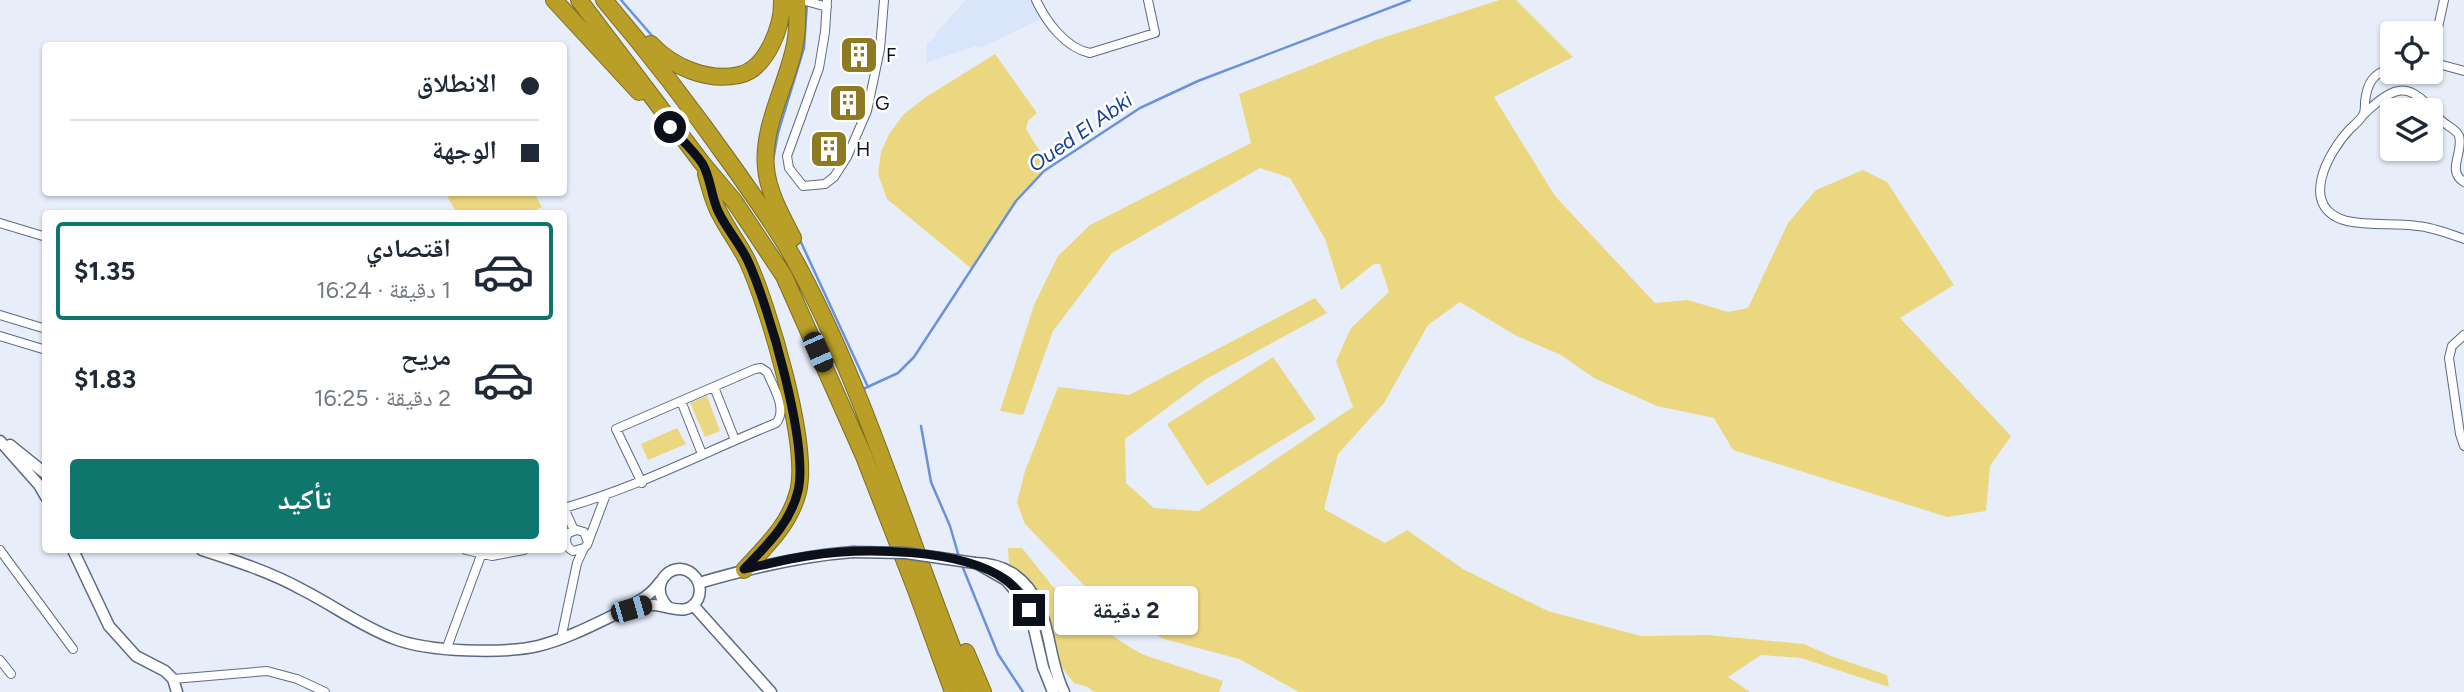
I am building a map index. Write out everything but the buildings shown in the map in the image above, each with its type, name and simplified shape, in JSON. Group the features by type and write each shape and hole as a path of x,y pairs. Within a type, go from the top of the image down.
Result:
{"highway":[{"path":"554,0 734,201 784,276 863,454 953,692"},
{"path":"579,0 702,163 719,213 756,280 775,341 799,449 798,491 782,527 744,569"},
{"path":"604,0 650,55 710,135 783,239 818,306 897,493 970,692"},
{"path":"611,0 660,54 682,68 706,75 723,76 742,75 759,62 774,41 782,13 782,0"},
{"path":"804,1 793,54 771,129 766,168 781,215 842,342 863,396 872,434"},
{"path":"941,614 964,649 983,692"}],"street":[{"path":"804,1 827,4 819,68 787,156 789,169 803,186 825,184 834,177 847,157 867,111 880,49 884,0"},
{"path":"1036,0 1055,30 1083,52 1090,53 1155,33 1148,0"},
{"path":"2440,21 2444,0"},
{"path":"2443,65 2464,71"},
{"path":"2364,114 2366,88 2380,72"},
{"path":"2464,182 2459,179 2455,170 2460,138 2457,132 2445,125 2420,96 2412,92 2390,93 2379,99 2364,114 2337,143 2328,159 2320,188 2326,208 2344,220 2420,226 2464,239"},
{"path":"0,223 42,236"},
{"path":"0,315 42,328"},
{"path":"2464,335 2452,346 2449,358 2459,434 2464,446"},
{"path":"0,336 42,349"},
{"path":"567,507 642,483 779,420 782,410 767,372 758,368 616,429 642,483"},
{"path":"714,387 735,440"},
{"path":"681,401 702,454"},
{"path":"0,439 42,471"},
{"path":"0,439 42,490"},
{"path":"561,639 576,563 605,497"},
{"path":"569,534 584,532 586,545"},
{"path":"567,546 577,551 586,545"},
{"path":"567,546 576,563"},
{"path":"0,550 73,649"},
{"path":"74,553 100,611 113,633 136,656 173,679 177,692"},
{"path":"211,553 283,580 397,640 446,650 535,647 561,639 645,598 653,592 664,576 676,569 690,572 699,583 699,595 693,605 681,610 646,605 616,614"},
{"path":"446,650 483,553"},
{"path":"486,553 497,556 510,553"},
{"path":"699,583 744,569 809,555 906,553 989,563 1010,572 1035,596 1043,612 1055,667 1064,692"},
{"path":"975,563 1006,580 1020,595 1032,620 1043,667 1053,692"},
{"path":"660,582 659,594 667,607"},
{"path":"693,605 771,692"},
{"path":"0,660 11,674"},
{"path":"173,679 267,671 297,679 325,692"}],"shaded area":[{"path":"966,0 1033,0 1043,18 981,48 977,46 926,63 927,43 936,37 935,34"},
{"path":"1499,0 1516,0 1573,57 1494,97 1555,196 1655,303 1688,300 1728,312 1748,308 1788,223 1816,190 1863,170 1887,182 1954,285 1900,318 2011,436 1990,466 1986,511 1947,517 1733,450 1714,418 1657,406 1594,378 1561,355 1515,335 1460,302 1428,325 1384,403 1338,454 1324,509 1385,543 1407,530 1463,569 1548,611 1641,636 1708,635 1804,644 1887,675 1889,687 1801,658 1761,655 1728,677 1750,692 1299,692 1239,659 1164,639 1104,606 1025,524 1017,502 1025,471 1058,387 1129,395 1315,298 1327,313 1206,379 1125,439 1126,483 1154,508 1199,511 1353,407 1336,361 1351,328 1389,292 1380,264 1374,264 1341,290 1325,239 1290,178 1260,168 1112,253 1053,331 1023,415 1000,411 1034,305 1058,256 1090,225 1251,143 1239,94 1376,40"},
{"path":"995,54 1037,113 1028,121 1026,129 1042,155 1044,171 1016,201 972,269 887,199 878,174 881,152 889,134 904,114"},
{"path":"447,196 536,196 542,207 536,210 455,210"},
{"path":"1273,357 1316,419 1207,486 1167,424"},
{"path":"707,396 720,431 705,437 690,403"},
{"path":"677,428 686,444 648,460 641,444"},
{"path":"1008,548 1022,548 1054,588 1086,618 1144,655 1223,681 1219,692 1094,692 1074,683 1060,665 1045,610 1033,590 1009,563"}],"waterway":[{"path":"621,0 654,38"},
{"name":"Oued El Abki","path":"861,390 898,373 914,357 1016,201 1044,171 1140,108 1198,81 1410,0"},
{"path":"773,160 778,133 804,48 807,3"},
{"path":"799,238 868,387"},
{"path":"921,426 931,482 950,526 959,557"},
{"path":"961,563 998,654 1023,692"}],"place":[{"name":"F","path":"859,55"},
{"name":"G","path":"848,103"},
{"name":"H","path":"829,149"}],"route":[{"path":"670,127 702,163 719,213 756,280 775,341 799,449 798,491 792,507 782,527 744,569 809,555 853,552 906,553 949,558 975,563 1006,580 1029,610"}]}
